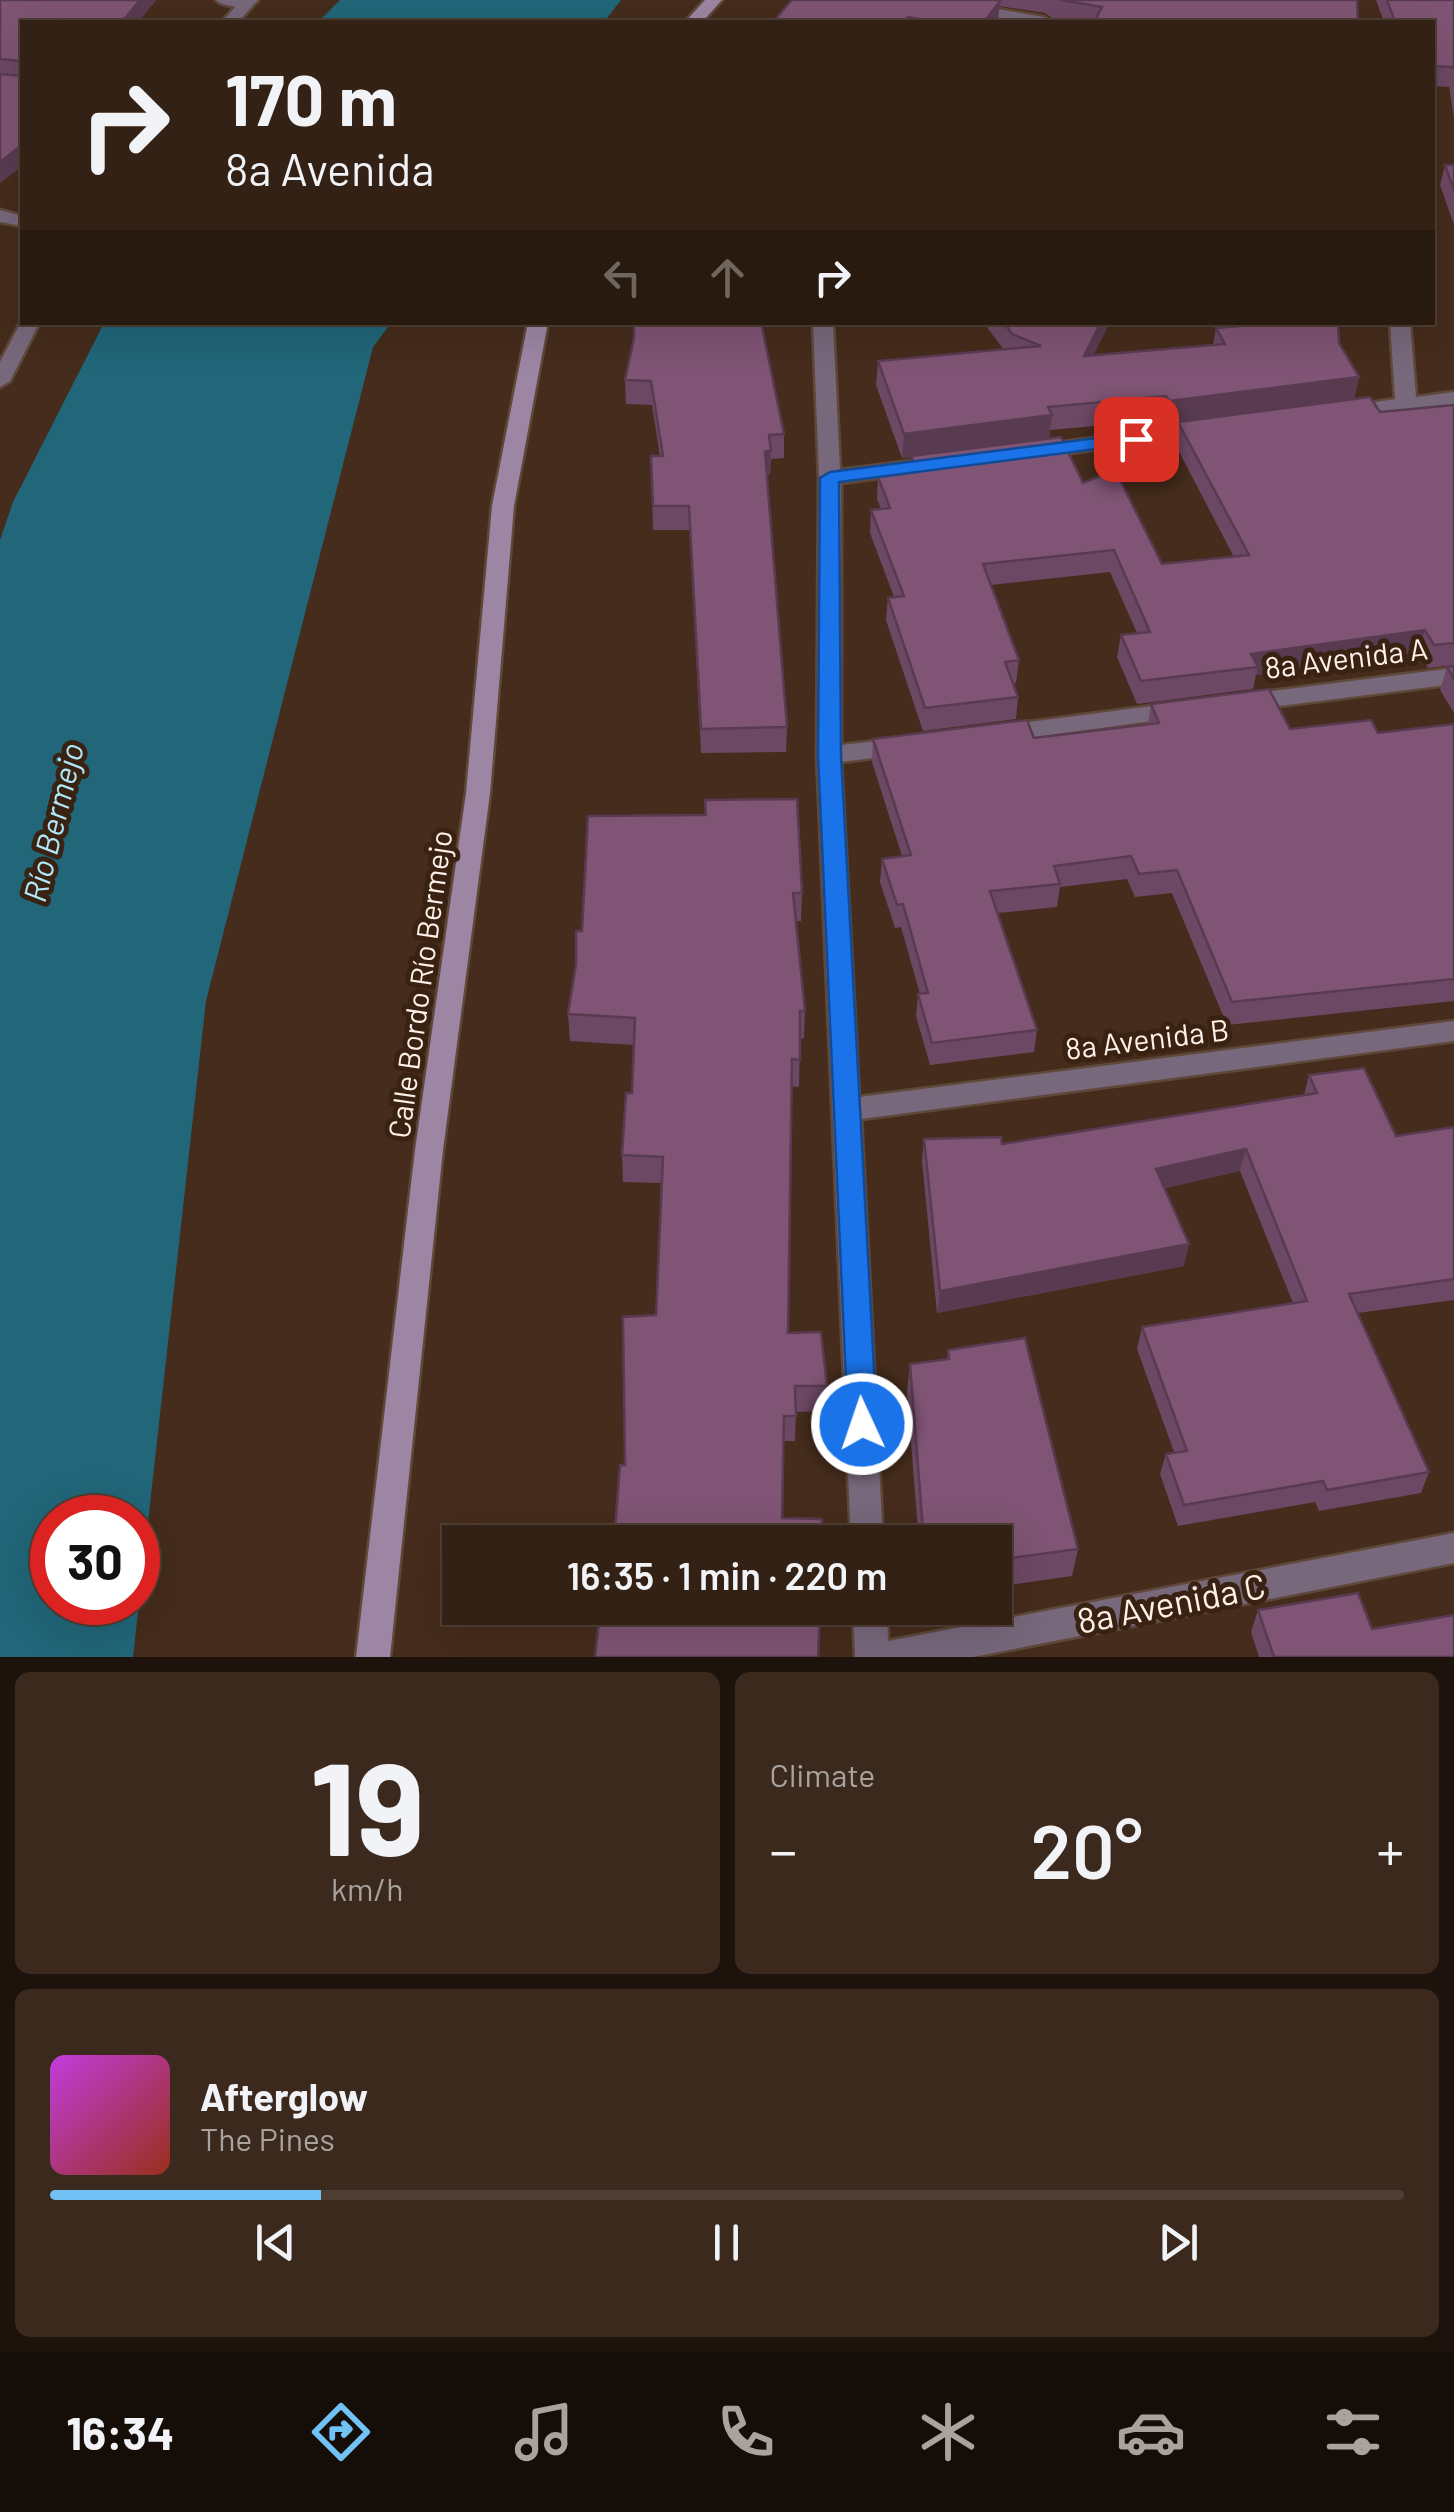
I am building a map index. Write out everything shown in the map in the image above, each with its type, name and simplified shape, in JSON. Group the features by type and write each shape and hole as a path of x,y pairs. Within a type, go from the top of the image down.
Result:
{"main road":[{"path":"695,20 714,0"},
{"name":"Calle Bordo Río Bermejo","path":"373,1657 429,1150 478,793 503,506 537,325"}],"street":[{"path":"224,0 250,0"},
{"path":"232,20 250,0"},
{"path":"916,0 1032,20"},
{"path":"0,382 29,325"},
{"path":"824,325 830,478 830,755 866,1525"},
{"path":"1400,325 1406,404"},
{"path":"1328,414 1454,398"},
{"path":"1002,456 1232,426"},
{"path":"830,478 964,461"},
{"name":"8a Avenida A","path":"966,738 1454,676"},
{"path":"830,755 927,742"},
{"name":"8a Avenida B","path":"848,1109 1454,1031"},
{"name":"8a Avenida C","path":"889,1657 1454,1548"},
{"path":"871,1625 872,1657"}],"water":[{"path":"340,0 621,0 606,20 320,20"},
{"name":"Río Bermejo","path":"103,325 390,325 373,347 206,1001 151,1495 30,1495 30,1625 137,1625 133,1657 0,1657 0,540 13,502"}],"building":[{"path":"0,0 140,0 124,20 20,20 20,61 0,59"},
{"path":"792,0 1000,1 986,20 775,20"},
{"path":"1061,0 1357,0 1358,20 1095,20 1102,7"},
{"path":"1387,0 1454,0 1454,67 1435,66 1435,20 1394,20"},
{"path":"0,74 20,76 20,147 0,162"},
{"path":"1445,165 1454,165 1454,190"},
{"path":"634,325 762,325 784,434 769,435 771,450 765,452 787,727 701,729 689,506 653,506 651,456 663,456 651,381 625,380"},
{"path":"1006,325 1100,325 1084,356 1225,344 1216,328 1338,325 1339,343 1359,377 1169,401 1166,396 1048,407 1052,415 904,434 878,361 1041,346 1012,334"},
{"path":"1370,397 1380,412 1454,405 1454,643 1434,645 1425,630 1251,654 1258,667 1141,681 1121,635 1150,632 1114,550 983,564 1019,660 1005,662 1018,697 925,708 888,598 904,596 871,510 890,508 878,477 917,472 911,456 1061,437 1083,483 1115,470 1162,564 1249,555 1178,422"},
{"path":"1269,689 1290,729 1371,720 1378,733 1454,724 1454,979 1232,1002 1177,870 1139,874 1131,856 1054,866 1060,884 990,891 1037,1030 932,1043 918,994 928,993 903,904 897,905 882,859 911,855 873,739 1027,720 1034,738 1159,723 1151,704"},
{"path":"797,799 802,893 793,893 805,1011 800,1011 800,1060 792,1059 788,1333 821,1332 827,1386 795,1386 796,1416 784,1416 782,1518 822,1519 822,1525 615,1525 620,1465 625,1465 623,1317 656,1315 663,1157 622,1155 626,1093 632,1093 635,1018 568,1014 576,964 576,931 582,931 588,816 706,815 705,800"},
{"path":"1364,1068 1396,1136 1454,1127 1454,1279 1349,1294 1429,1472 1327,1490 1323,1481 1184,1505 1166,1454 1187,1451 1142,1327 1307,1301 1246,1149 1156,1169 1189,1244 940,1291 924,1139 1001,1137 1002,1144 1317,1093 1309,1075"},
{"path":"1025,1338 1078,1549 1012,1558 1012,1525 923,1525 910,1364 949,1359 948,1350"},
{"path":"1358,1593 1372,1629 1454,1615 1454,1657 1274,1657 1258,1610"},
{"path":"598,1625 819,1625 818,1657 595,1657"}],"route":[{"path":"862,1424 830,755 830,478 1136,439"}]}
